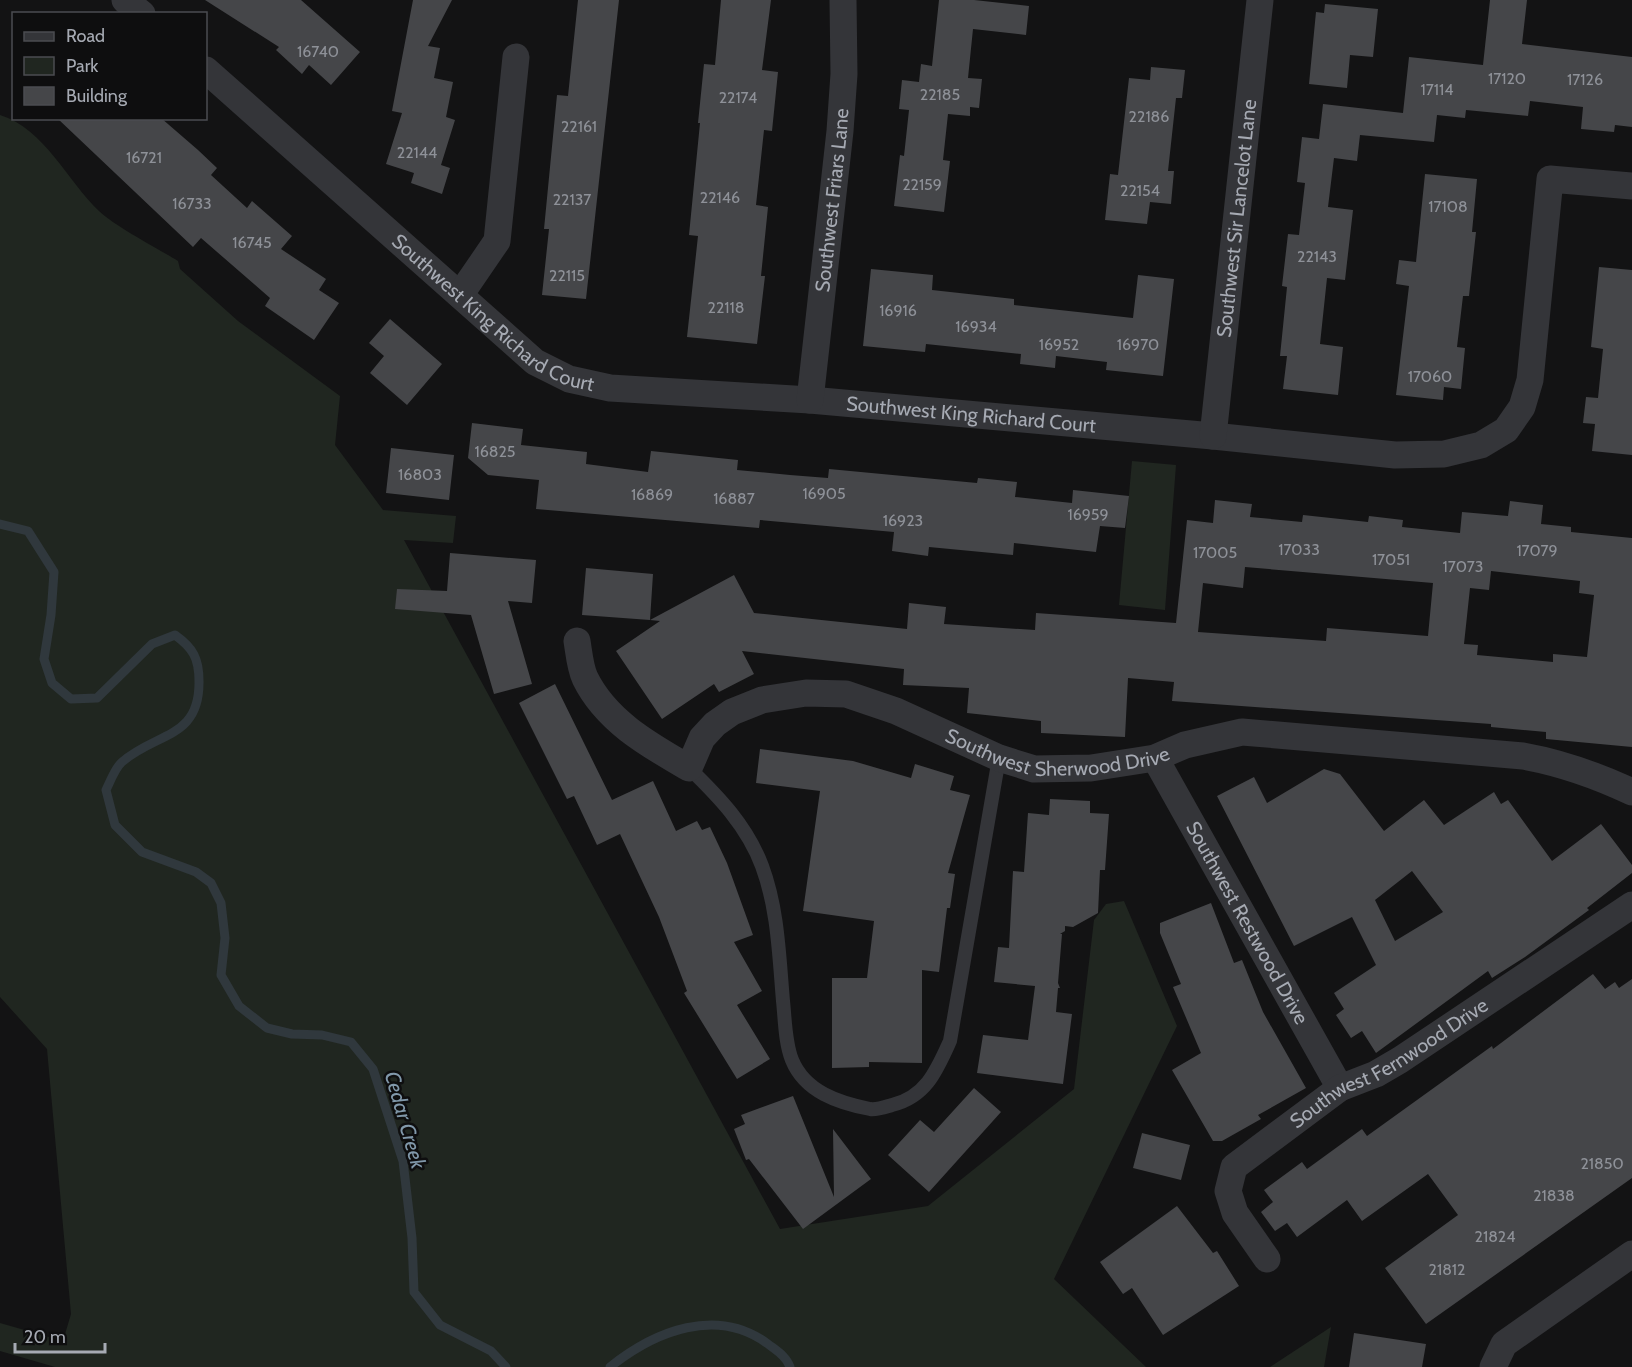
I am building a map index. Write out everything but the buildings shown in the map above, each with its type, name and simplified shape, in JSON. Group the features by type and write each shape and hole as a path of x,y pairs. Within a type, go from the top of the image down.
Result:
{"street":[{"name":"Southwest Friars Lane","path":"810,400 840,131 844,74 843,0"},
{"name":"Southwest Sir Lancelot Lane","path":"1213,435 1260,0"},
{"path":"460,295 497,241 516,57"},
{"name":"Southwest King Richard Court","path":"207,71 535,362 569,379 610,388 810,400 1213,435 1395,455 1444,454 1481,445 1506,430 1522,407 1530,380 1550,179 1632,186"},
{"path":"577,641 584,676 601,701 638,738 689,768"},
{"name":"Southwest Sherwood Drive","path":"689,768 702,738 714,724 732,712 762,700 806,693 846,694 886,708 999,758 1034,769 1064,771 1155,758 1205,740 1242,732 1523,756 1556,762 1592,773 1632,792"},
{"name":"Southwest Restwood Drive","path":"1155,758 1340,1088"},
{"name":"Southwest Fernwood Drive","path":"1267,1259 1235,1213 1228,1191 1234,1167 1340,1088 1376,1074 1400,1060 1632,905"},
{"path":"1492,1367 1504,1344 1632,1254"}],"lane":[{"path":"689,768 719,797 744,829 761,864 775,907 785,1022 792,1060 807,1082 833,1101 873,1110 907,1102 932,1081 950,1041 999,758"}],"green space":[{"path":"0,115 30,131 106,217 178,261 180,269 238,321 340,396 335,445 383,510 456,516 453,543 404,540 780,1229 928,1206 1074,1089 1094,920 1106,904 1124,901 1177,1026 1054,1279 1146,1367 55,1367 0,1351 0,1323 63,1341 71,1314 47,1049 0,997"},
{"path":"1132,461 1176,465 1165,610 1119,605"},
{"path":"1331,1327 1324,1367 1270,1367"}],"waterway":[{"name":"Cedar Creek","path":"0,524 28,531 54,572 51,615 44,659 52,683 71,699 97,698 152,644 175,635 194,654 199,681 197,700 192,714 174,732 135,752 117,768 106,790 115,825 142,852 196,872 211,883 221,903 225,938 221,975 239,1006 267,1028 292,1034 322,1035 351,1042 373,1069 403,1161 412,1238 414,1292 440,1325 491,1351 506,1367"},
{"name":"Cedar Creek","path":"610,1367 646,1343 666,1334 707,1325 728,1326 748,1333 778,1351 790,1367"}]}
